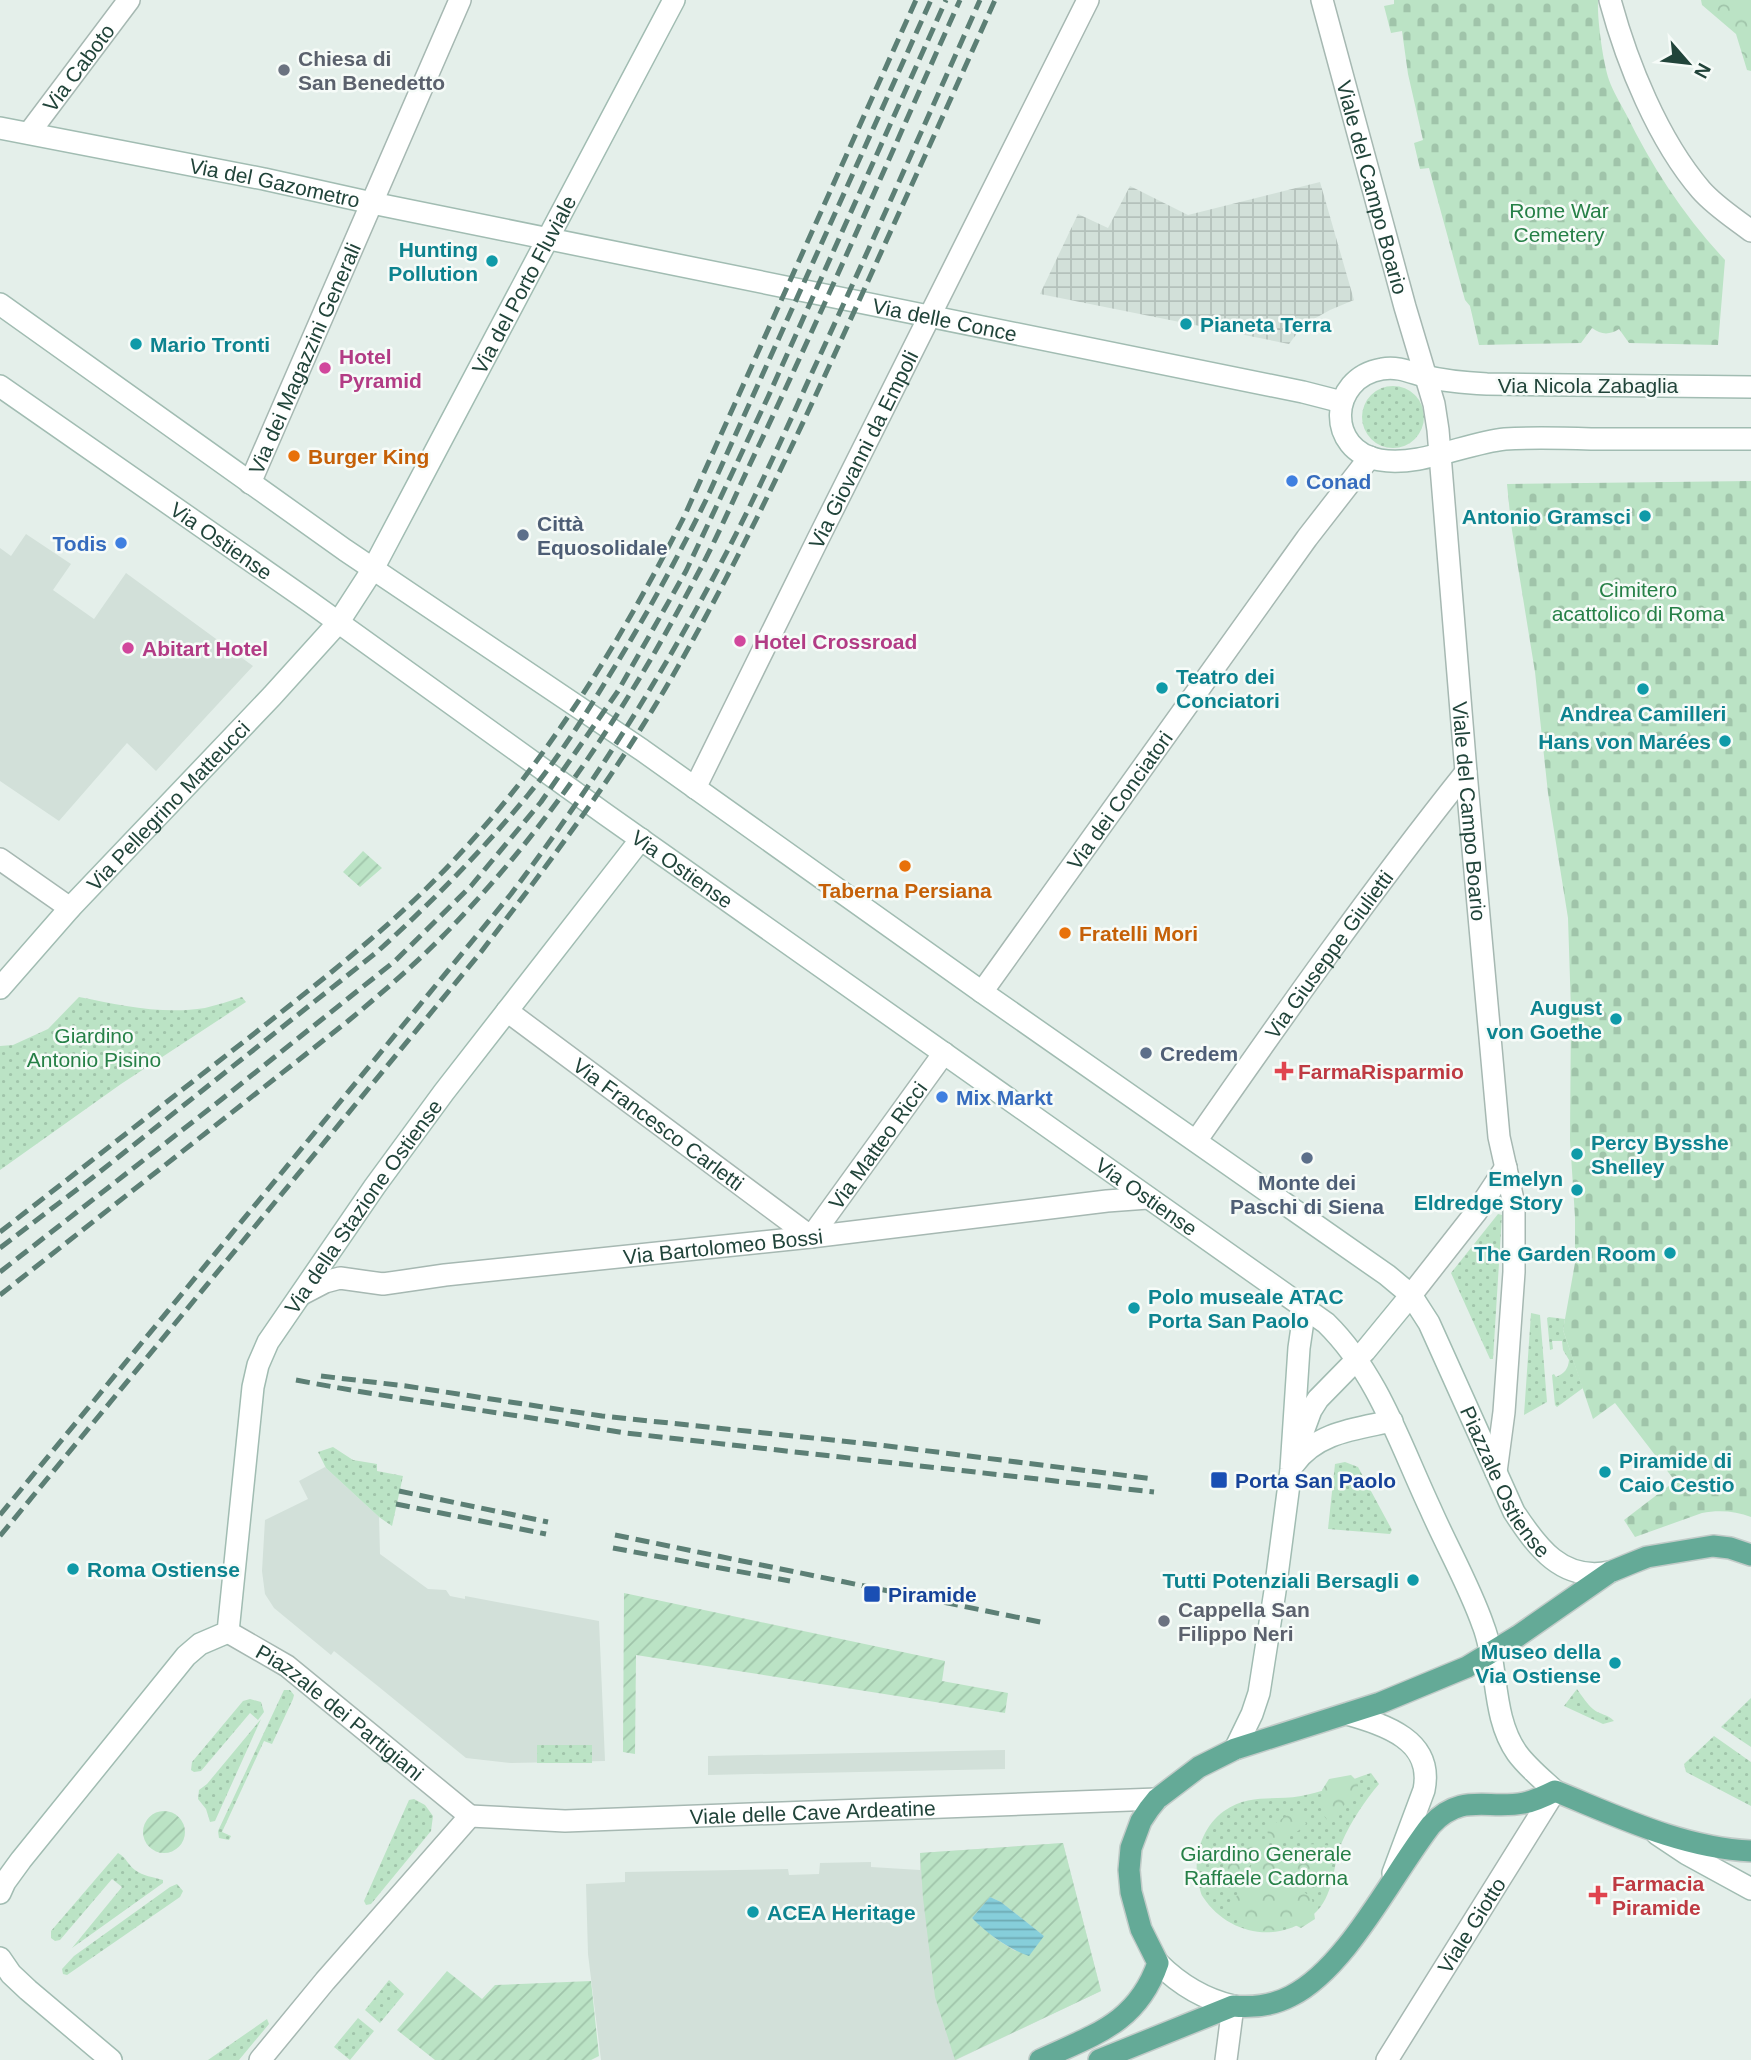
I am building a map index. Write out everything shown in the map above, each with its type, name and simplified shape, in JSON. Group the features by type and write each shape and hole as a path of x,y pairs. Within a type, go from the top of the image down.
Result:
{"main road":[{"path":"1040,2060 1115,2024 1140,2000 1154,1977 1158,1963 1138,1918 1131,1892 1131,1848 1141,1821 1157,1799 1199,1767 1235,1749 1347,1714 1438,1680 1492,1653 1610,1572 1647,1558 1696,1548 1723,1546 1751,1555"},
{"path":"1099,2060 1233,2006 1266,2005 1305,1988 1337,1957 1434,1821 1447,1812 1474,1803 1522,1804 1555,1791 1650,1829 1712,1846 1751,1851"}],"street":[{"name":"Via Caboto","path":"29,133 129,0"},
{"name":"Via dei Magazzini Generali","path":"250,484 460,0"},
{"name":"Via del Porto Fluviale","path":"373,569 674,0"},
{"name":"Via Giovanni da Empoli","path":"695,788 1088,0"},
{"name":"Viale del Campo Boario","path":"1322,0 1425,376"},
{"path":"1611,0 1640,85 1670,145 1701,190 1751,231"},
{"name":"Via del Gazometro","path":"0,128 548,238"},
{"name":"Via delle Conce","path":"548,238 1303,391 1342,402"},
{"path":"0,304 250,484 631,743 1411,1294"},
{"path":"1440,453 1436,412 1425,376 1384,368 1355,381 1347,390 1340,418 1346,435 1354,447 1378,460 1400,461 1440,453 1499,440 1521,438 1751,439"},
{"name":"Via Nicola Zabaglia","path":"1425,376 1487,384 1751,387"},
{"name":"Via Ostiense","path":"0,386 1305,1307 1336,1334 1357,1360"},
{"name":"Viale del Campo Boario","path":"1440,453 1498,1125 1514,1204 1515,1238 1504,1412 1496,1472"},
{"name":"Via dei Conciatori","path":"982,992 1331,506 1370,457"},
{"name":"Via Pellegrino Matteucci","path":"0,988 70,908 338,623 373,569"},
{"name":"Via Giuseppe Giulietti","path":"1196,1141 1403,850 1466,772"},
{"name":"Via della Stazione Ostiense","path":"228,1632 255,1377 268,1342 375,1186 641,839"},
{"path":"0,859 70,908"},
{"name":"Via Francesco Carletti","path":"507,1011 811,1237"},
{"name":"Via Matteo Ricci","path":"811,1237 944,1053"},
{"path":"1291,1469 1311,1410 1326,1390 1357,1360 1411,1294 1477,1211 1506,1167"},
{"name":"Via Bartolomeo Bossi","path":"302,1294 325,1282 340,1279 394,1283 445,1275 1148,1198"},
{"name":"Piazzale Ostiense","path":"1411,1294 1429,1323 1514,1513 1527,1532 1549,1557 1561,1565 1581,1573 1610,1572"},
{"path":"1235,1749 1259,1693 1291,1469 1299,1348 1305,1307"},
{"path":"1357,1360 1392,1421 1483,1625 1492,1653 1502,1720 1507,1735 1524,1761 1555,1791"},
{"path":"1291,1469 1306,1450 1331,1436 1392,1421"},
{"path":"0,1893 21,1860 186,1656 200,1644 228,1632"},
{"name":"Piazzale dei Partigiani","path":"228,1632 286,1666 470,1816"},
{"path":"1347,1714 1385,1727 1408,1740 1417,1750 1425,1771 1424,1790 1387,1888"},
{"name":"Viale Giotto","path":"1387,2060 1555,1791"},
{"name":"Viale delle Cave Ardeatine","path":"470,1816 565,1821 1157,1799"},
{"path":"260,2060 325,1981 470,1816"},
{"path":"1650,1829 1687,1854 1751,1889"},
{"path":"0,1958 11,1974 28,1990 111,2060"},
{"path":"1158,1963 1193,1992 1233,2006 1226,2060"}],"shaded area":[{"path":"1320,182 1354,300 1312,320 1289,344 1040,294 1078,214 1108,228 1130,186 1188,215"},
{"path":"26,534 71,564 53,590 94,619 126,573 253,666 156,771 127,743 59,821 0,781 0,548 11,556"},
{"path":"325,1467 379,1517 380,1554 428,1589 446,1590 450,1596 465,1599 465,1596 599,1621 605,1761 511,1763 466,1758 334,1651 331,1655 274,1608 265,1594 262,1571 265,1520 308,1499 299,1481"},
{"path":"1005,1750 1005,1769 708,1775 708,1756"},
{"path":"1063,1843 1101,1991 956,2060 601,2060 588,1954 586,1884 625,1882 625,1872 788,1869 789,1875 819,1874 820,1863 871,1862 871,1867 920,1870 920,1853"}],"green space":[{"name":"Rome War Cemetery","path":"1394,0 1598,0 1603,52 1609,80 1615,93 1670,190 1725,260 1718,345 1629,343 1619,329 1605,333 1592,328 1581,343 1479,345 1429,168 1420,169 1414,143 1423,140 1408,74 1402,31 1391,33 1384,6 1394,4"},
{"path":"1701,0 1751,0 1751,71 1747,70 1736,34 1702,5"},
{"path":"1393,386 1415,395 1424,417 1415,439 1393,448 1371,439 1362,417 1371,395"},
{"name":"Cimitero acattolico di Roma","path":"1751,481 1751,1517 1727,1512 1702,1513 1635,1537 1624,1520 1675,1481 1615,1403 1593,1419 1563,1330 1575,1263 1570,1140 1571,1011 1568,918 1548,793 1535,672 1507,484"},
{"path":"363,851 382,868 360,887 343,872"},
{"name":"Giardino Antonio Pisino","path":"79,997 141,1008 173,1010 205,1008 242,997 246,1002 121,1084 0,1170 0,1046 13,1045 48,1029"},
{"path":"1498,1214 1502,1215 1493,1359 1490,1359 1451,1273"},
{"path":"1531,1313 1540,1315 1547,1402 1524,1415"},
{"path":"1549,1317 1565,1319 1563,1330 1583,1388 1557,1407 1552,1375 1556,1377 1564,1372 1569,1360 1563,1350 1562,1341 1552,1341 1553,1349 1550,1350"},
{"path":"333,1447 353,1460 377,1464 377,1471 403,1476 392,1526 326,1468 318,1452"},
{"path":"1345,1462 1358,1467 1392,1530 1390,1534 1328,1529 1335,1464"},
{"path":"624,1593 945,1661 942,1681 1008,1693 1005,1713 636,1655 635,1754 623,1752"},
{"path":"1577,1689 1593,1709 1614,1721 1603,1724 1564,1706"},
{"path":"284,1690 290,1690 294,1695 293,1699 272,1744 264,1741 222,1832 231,1836 229,1840 219,1838 218,1831"},
{"path":"1751,1698 1751,1747 1721,1727"},
{"path":"250,1699 261,1702 264,1712 258,1720 250,1713 201,1771 191,1770 192,1762 243,1701"},
{"path":"261,1719 215,1821 210,1822 206,1809 198,1799 199,1790"},
{"path":"1714,1736 1751,1762 1751,1806 1686,1772 1684,1764"},
{"path":"537,1745 592,1745 592,1763 537,1763"},
{"name":"Giardino Generale Raffaele Cadorna","path":"1371,1773 1379,1784 1345,1835 1329,1890 1313,1915 1284,1930 1269,1932 1239,1927 1213,1910 1201,1894 1197,1872 1198,1852 1210,1825 1224,1811 1252,1800 1310,1794"},
{"path":"1351,1775 1358,1782 1358,1793 1344,1805 1337,1818 1329,1822 1323,1815 1325,1805 1322,1790 1329,1779"},
{"path":"414,1799 425,1805 433,1816 431,1831 371,1904 366,1905 364,1901 409,1800"},
{"path":"164,1811 179,1817 185,1832 179,1847 164,1853 149,1847 143,1832 149,1817"},
{"path":"1290,1813 1303,1815 1306,1824 1298,1831 1290,1832 1279,1844 1269,1840 1267,1829"},
{"path":"1252,1840 1264,1844 1269,1854 1275,1858 1296,1847 1317,1844 1333,1846 1338,1855 1327,1868 1297,1876 1300,1888 1312,1899 1315,1919 1301,1928 1283,1919 1277,1930 1262,1931 1246,1927 1230,1912 1240,1888 1261,1880 1262,1867 1251,1864 1242,1878 1227,1872 1226,1857"},
{"path":"1063,1843 1101,1991 955,2060 935,1997 920,1853","holes":["990,1897 1001,1902 1044,1936 1015,1951 972,1918"]},
{"path":"118,1853 135,1870 163,1880 163,1883 72,1948 122,1887 112,1879 60,1940 51,1938 51,1931"},
{"path":"177,1884 183,1891 180,1897 67,1975 63,1974 62,1969 74,1956"},
{"path":"447,1971 482,1999 495,1985 591,1981 599,2056 591,2060 435,2060 397,2030"},
{"path":"389,1980 404,1994 380,2023 365,2010"},
{"path":"358,2018 374,2031 350,2060 334,2047"},
{"path":"267,2019 269,2024 239,2060 208,2060"}],"water":[{"path":"990,1897 1001,1902 1044,1936 1029,1956 999,1940 972,1918"}],"railway":[{"path":"0,1232 255,1033 384,928 432,883 490,820 553,739 609,653 684,517 916,0"},
{"path":"0,1248 377,952 474,856 511,816 550,766 581,722 635,632 707,498 931,0"},
{"path":"0,1272 395,961 471,886 541,802 618,691 686,571 768,397 946,0"},
{"path":"0,1295 393,983 463,915 530,837 561,796 646,667 705,560 812,331 960,0"},
{"path":"0,1515 511,894 617,742 689,623 750,506 980,0"},
{"path":"0,1536 481,952 554,856 623,757 692,642 766,499 995,0"},
{"path":"321,1376 602,1416 880,1445 1154,1479"},
{"path":"296,1380 625,1433 1154,1492"},
{"path":"399,1491 548,1522"},
{"path":"396,1504 546,1534"},
{"path":"615,1535 1045,1623"},
{"path":"613,1548 790,1581"}],"place":[{"name":"Chiesa di San Benedetto","path":"284,70"},
{"name":"Hunting Pollution","path":"492,261"},
{"name":"Pianeta Terra","path":"1186,324"},
{"name":"Mario Tronti","path":"136,344"},
{"name":"Hotel Pyramid","path":"325,368"},
{"name":"Burger King","path":"294,456"},
{"name":"Conad","path":"1292,481"},
{"name":"Antonio Gramsci","path":"1645,516"},
{"name":"Città Equosolidale","path":"523,535"},
{"name":"Todis","path":"121,543"},
{"name":"Hotel Crossroad","path":"740,641"},
{"name":"Abitart Hotel","path":"128,648"},
{"name":"Teatro dei Conciatori","path":"1162,688"},
{"name":"Andrea Camilleri","path":"1643,689"},
{"name":"Hans von Marées","path":"1725,741"},
{"name":"Taberna Persiana","path":"905,866"},
{"name":"Fratelli Mori","path":"1065,933"},
{"name":"August von Goethe","path":"1616,1019"},
{"name":"Credem","path":"1146,1053"},
{"name":"FarmaRisparmio","path":"1284,1071"},
{"name":"Mix Markt","path":"942,1097"},
{"name":"Percy Bysshe Shelley","path":"1577,1154"},
{"name":"Monte dei Paschi di Siena","path":"1307,1158"},
{"name":"Emelyn Eldredge Story","path":"1577,1190"},
{"name":"The Garden Room","path":"1670,1253"},
{"name":"Polo museale ATAC Porta San Paolo","path":"1134,1308"},
{"name":"Piramide di Caio Cestio","path":"1605,1472"},
{"name":"Porta San Paolo","path":"1219,1480"},
{"name":"Roma Ostiense","path":"73,1569"},
{"name":"Tutti Potenziali Bersagli","path":"1413,1580"},
{"name":"Piramide","path":"872,1594"},
{"name":"Cappella San Filippo Neri","path":"1164,1621"},
{"name":"Museo della Via Ostiense","path":"1615,1663"},
{"name":"Farmacia Piramide","path":"1598,1895"},
{"name":"ACEA Heritage","path":"753,1912"}]}
